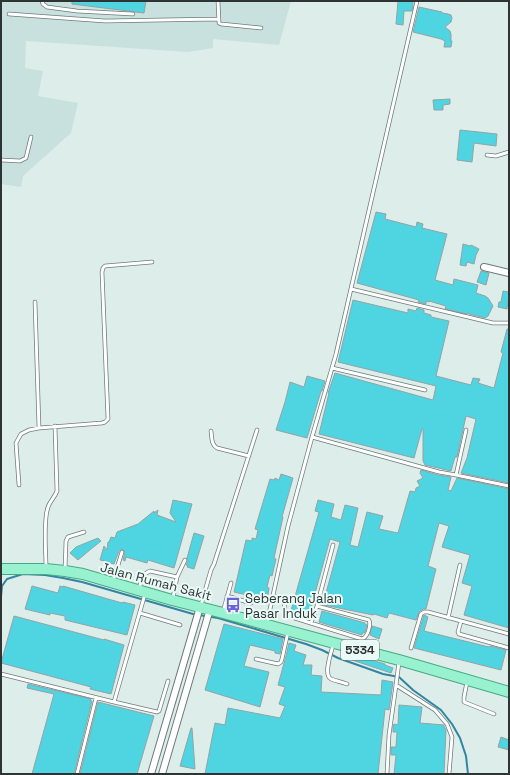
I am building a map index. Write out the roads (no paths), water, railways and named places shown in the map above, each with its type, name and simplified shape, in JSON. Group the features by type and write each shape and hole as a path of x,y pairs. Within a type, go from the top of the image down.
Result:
{"main road":[{"name":"Jalan Rumah Sakit","path":"1,569 46,569 83,574 112,582 143,595 172,600 199,613 209,615 223,612 266,624 288,636 399,665 467,680 509,692"}],"street":[{"path":"484,267 509,272"},
{"path":"151,774 199,613"},
{"path":"162,774 209,615"}],"lane":[{"path":"42,1 47,7 77,11 133,14"},
{"path":"218,1 219,23 261,28"},
{"path":"266,624 288,526 336,354 417,1"},
{"path":"8,14 104,21 218,19"},
{"path":"1,160 20,161 26,158 31,137"},
{"path":"487,155 496,156 509,152"},
{"path":"19,485 16,443 21,434 29,430 39,428 102,423 108,419 103,268 105,266 152,262"},
{"path":"350,289 493,323 509,323"},
{"path":"35,302 39,428"},
{"path":"332,368 425,390"},
{"path":"46,569 47,512 48,507 56,496 57,491 55,426"},
{"path":"199,613 211,570 257,430"},
{"path":"456,474 466,430"},
{"path":"211,431 212,443 214,446 248,456"},
{"path":"312,437 439,472 456,474 509,486"},
{"path":"65,571 66,541 68,537 84,532"},
{"path":"311,623 333,545"},
{"path":"112,582 122,552"},
{"path":"172,600 177,577 185,560"},
{"path":"448,618 460,565"},
{"path":"114,702 140,613 145,574 150,571 177,577"},
{"path":"223,612 231,583"},
{"path":"227,596 251,603"},
{"path":"273,596 284,599 285,615 362,639 367,636 370,623 369,620 317,606"},
{"path":"411,648 421,614 428,612 509,634"},
{"path":"140,613 180,625"},
{"path":"461,621 458,632 459,634 509,648"},
{"path":"256,659 278,664 281,662 288,636"},
{"path":"333,647 327,670 328,676 347,684"},
{"path":"387,774 389,735 399,665"},
{"path":"1,674 157,712 159,711 168,681"},
{"path":"467,680 464,702 494,714"},
{"path":"396,684 435,710 447,724 452,737 449,774"},
{"path":"77,774 96,698"}],"waterway":[{"path":"1,597 2,586 7,579 23,574 63,578 82,582 193,614 218,618 306,644 338,658 383,674 399,677 413,690 441,710 452,724 460,738 466,756 468,774"}],"place":[{"name":"Seberang Jalan Pasar Induk","path":"233,605"}]}
